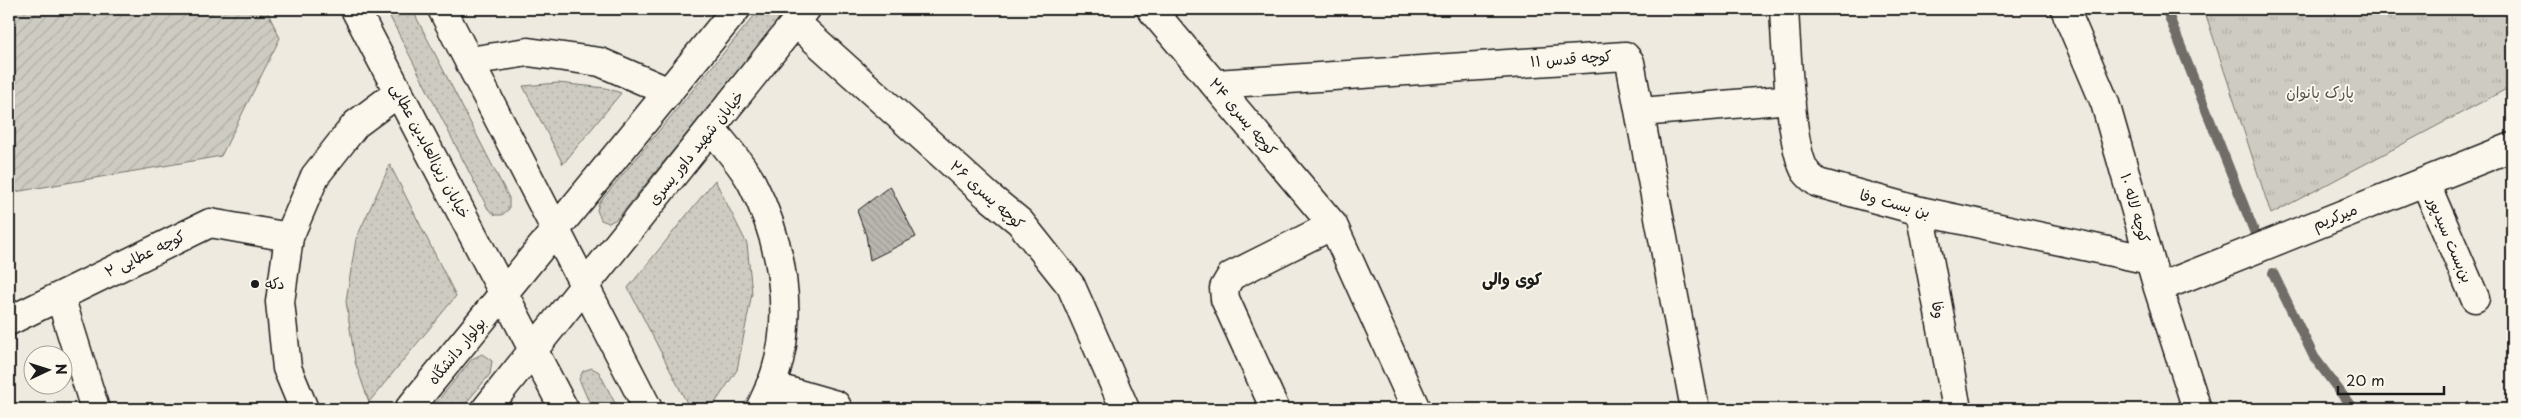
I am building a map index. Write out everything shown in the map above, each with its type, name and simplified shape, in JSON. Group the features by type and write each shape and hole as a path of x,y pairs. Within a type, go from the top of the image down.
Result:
{"street":[{"name":"خیابان زین‌العابدین عطایی","path":"356,9 564,409"},
{"path":"442,9 648,409"},
{"path":"556,230 736,9"},
{"name":"کوچه یسری ۲۴","path":"1151,9 1216,84 1333,226 1416,409"},
{"name":"بن بست وفا","path":"1784,9 1791,99 1799,157 1806,172 1818,183 1920,211 2150,260"},
{"name":"کوچه لاله ۱۰","path":"2065,9 2105,103 2158,288 2197,409"},
{"name":"خیابان شهید داور یسری","path":"534,350 800,16"},
{"name":"کوچه یسری ۲۶","path":"800,16 987,195 1020,222 1071,286 1125,409"},
{"path":"469,61 528,52 600,62 660,88 668,94"},
{"name":"کوچه قدس ۱۱","path":"1216,84 1625,56 1630,62 1640,112 1695,409"},
{"path":"304,409 287,368 280,302 289,237 315,176 356,124 399,92"},
{"path":"1640,112 1791,99"},
{"path":"712,128 752,182 776,243 784,309 783,335 775,374 765,398 836,405 838,409"},
{"name":"میرکریم","path":"2158,288 2512,147"},
{"name":"بن‌بست سیدپور","path":"2425,182 2475,298"},
{"name":"وفا","path":"1920,211 1957,409"},
{"name":"کوچه عطایی ۲","path":"9,321 210,223 289,237"},
{"path":"1275,409 1225,299 1224,288 1231,276 1333,226"},
{"name":"بولوار دانشگاه","path":"410,409 556,230"},
{"path":"60,296 95,409"},
{"path":"486,409 534,350"}],"green space":[{"path":"9,9 266,9 280,38 221,156 9,193"},
{"path":"386,9 412,9 509,198 509,209 502,215 495,215 488,209"},
{"path":"760,9 788,9 618,218 609,223 601,220 597,210 599,203"},
{"name":"پارک بانوان","path":"2204,9 2512,9 2512,86 2271,214"},
{"path":"558,83 606,88 621,93 563,164 523,86"},
{"path":"390,165 456,296 369,402 355,362 346,301 356,239"},
{"path":"715,180 747,244 752,293 737,370 711,409 690,409 628,288"},
{"path":"482,354 492,361 490,374 461,409 431,409 472,359"},
{"path":"592,368 599,372 618,409 592,409 579,379 583,371"}],"building":[{"path":"890,186 916,237 870,260 866,235 857,211"}],"waterway":[{"path":"2166,9 2254,231"},
{"path":"2273,273 2314,357 2353,409"}],"place":[{"name":"دکه","path":"255,284"}],"district":[{"name":"کوی والی","path":"1512,279"}]}
